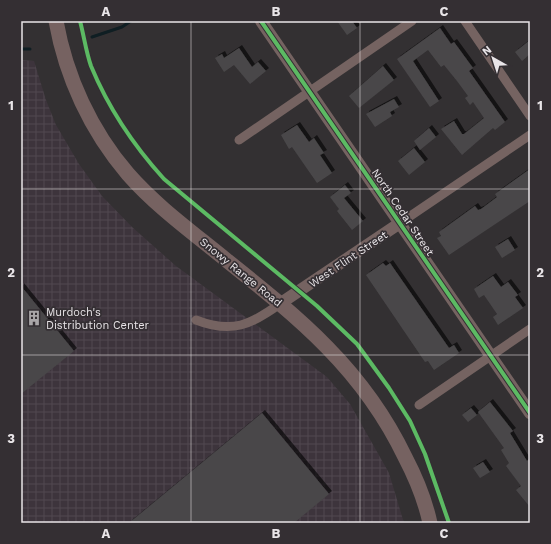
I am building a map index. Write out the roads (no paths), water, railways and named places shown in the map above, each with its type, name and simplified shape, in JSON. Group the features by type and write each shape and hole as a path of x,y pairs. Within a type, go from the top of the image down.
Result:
{"main road":[{"name":"Snowy Range Road","path":"56,21 63,56 74,85 99,134 128,173 156,203 281,303 331,349 360,382 397,440 408,462 427,507 430,523"}],"street":[{"name":"North Cedar Street","path":"261,21 530,413"},
{"path":"239,140 412,21"},
{"path":"465,21 530,116"},
{"name":"West Flint Street","path":"196,320 210,325 236,327 264,316 530,135"},
{"path":"419,405 530,330"}],"waterway":[{"path":"92,37 122,27 131,21"},
{"path":"21,49 30,49"}],"place":[{"name":"Murdoch's Distribution Center","path":"34,318"}]}
